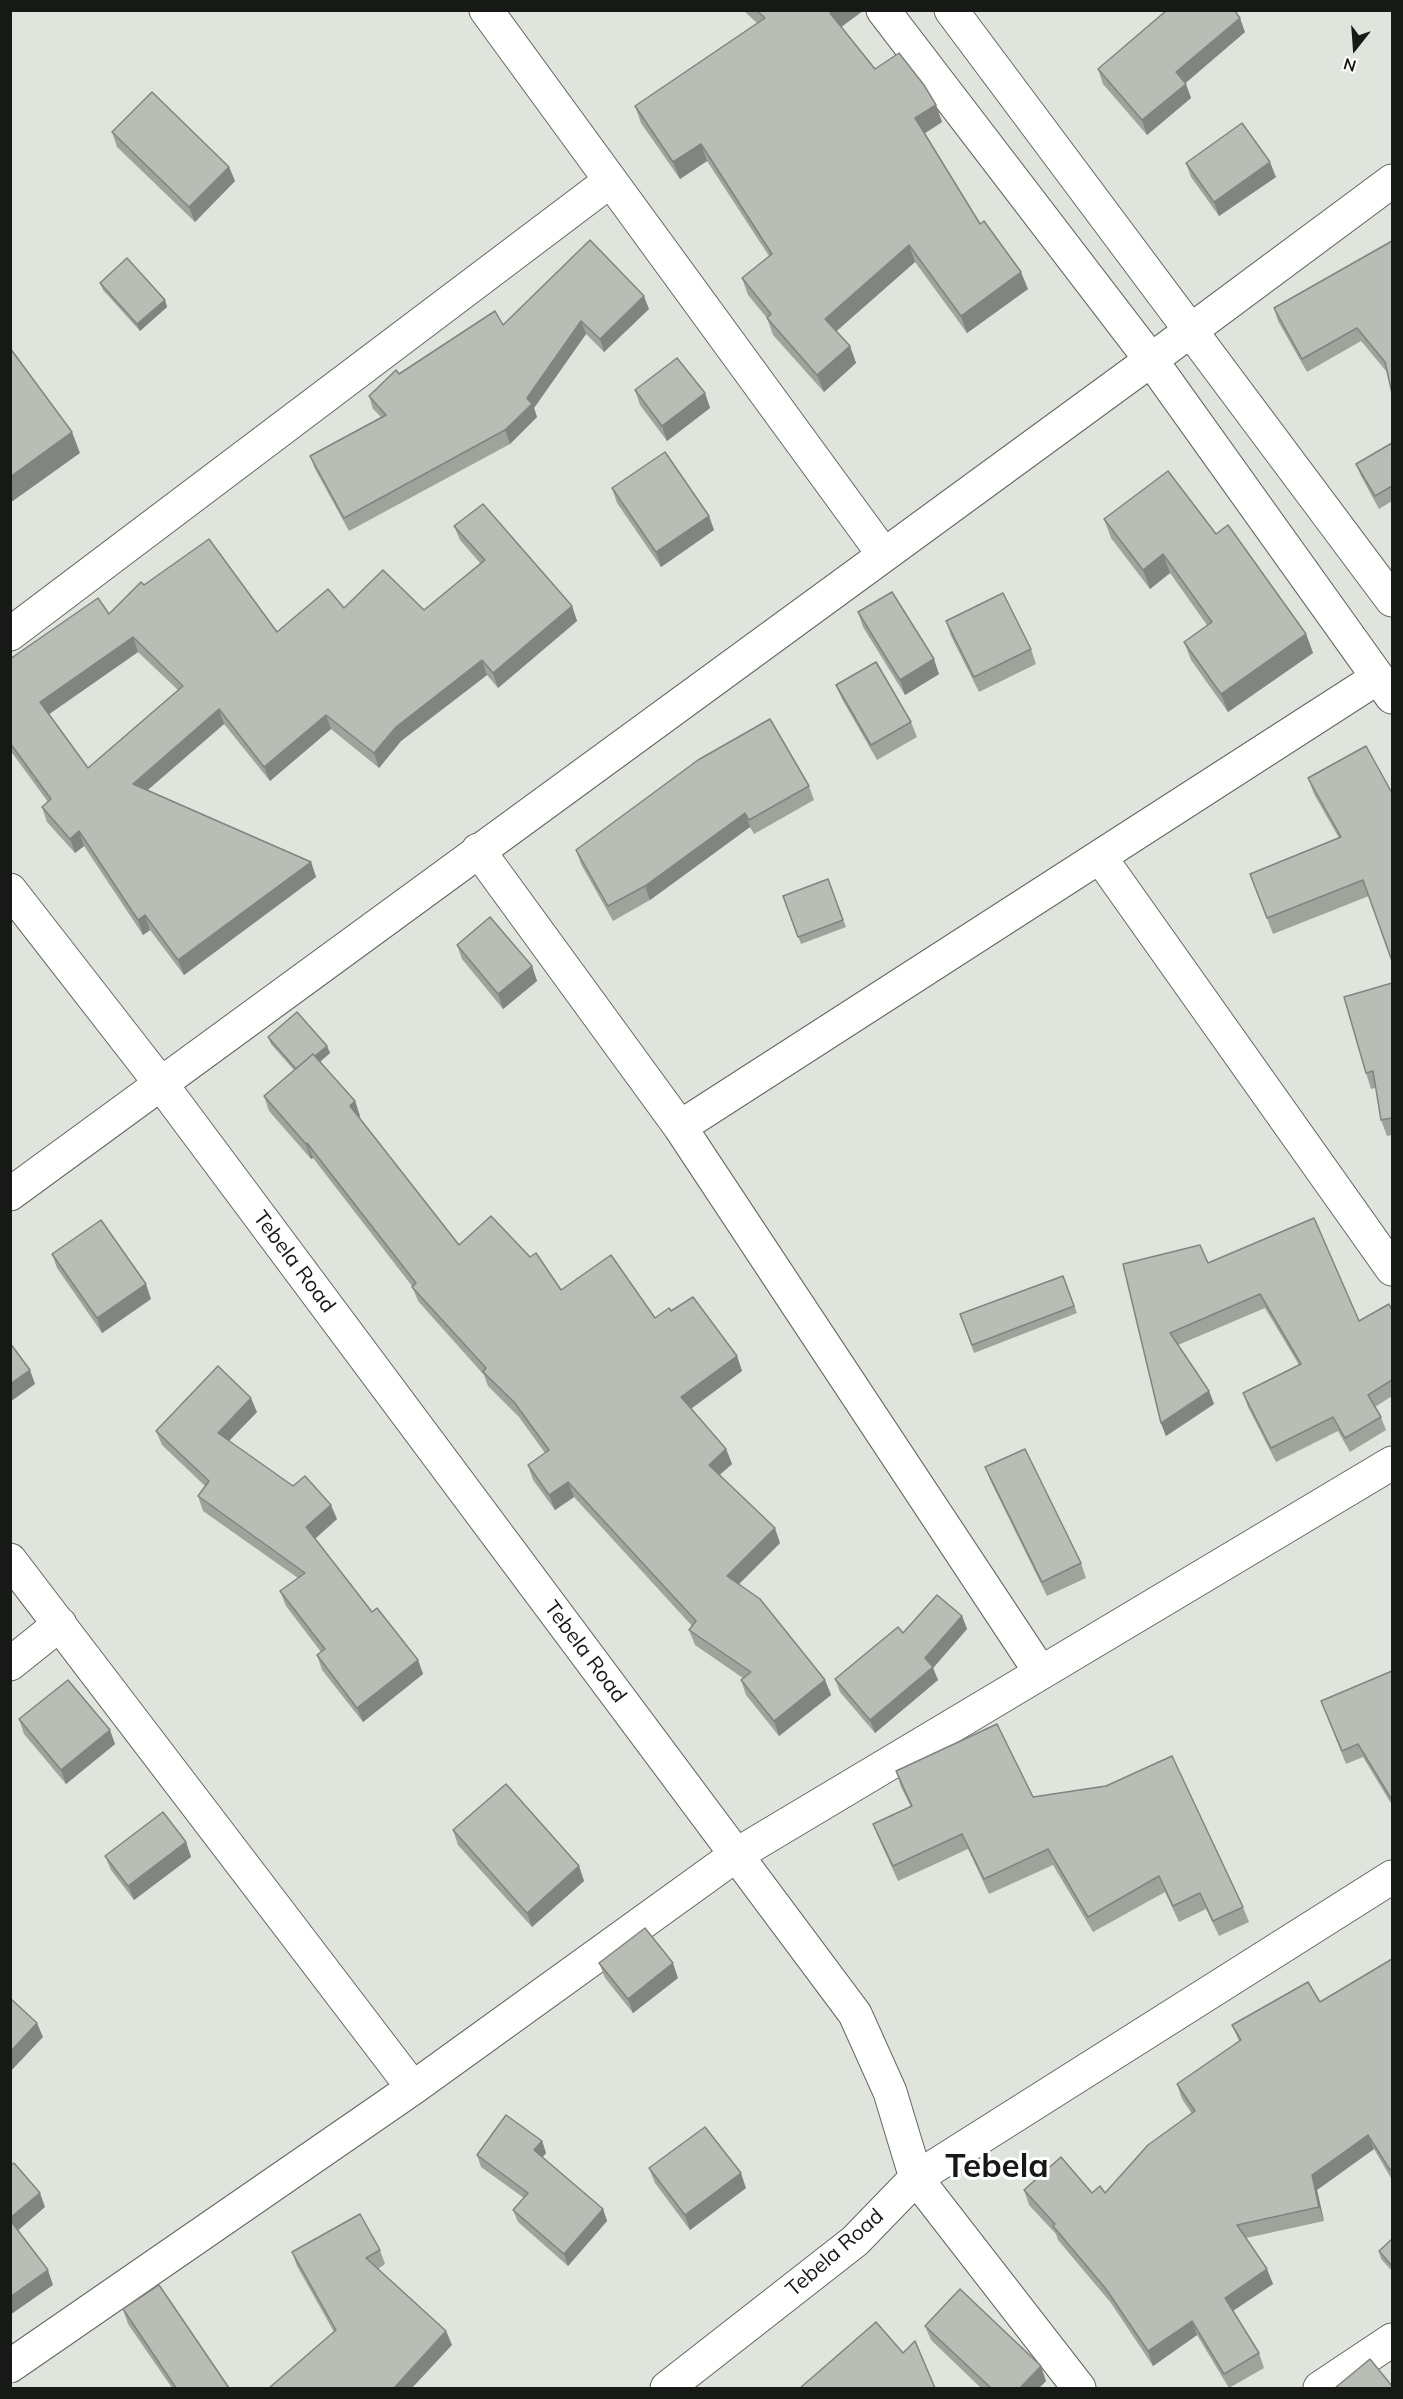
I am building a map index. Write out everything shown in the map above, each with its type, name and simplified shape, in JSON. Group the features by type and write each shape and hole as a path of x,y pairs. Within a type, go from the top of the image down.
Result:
{"street":[{"path":"486,10 884,555"},
{"path":"680,1127 1100,857 1385,687 1151,360 884,10"},
{"path":"951,10 1392,600"},
{"path":"10,634 610,181"},
{"path":"10,1194 1191,331 1392,181"},
{"path":"478,850 680,1127 1041,1673"},
{"path":"1100,857 1392,1269"},
{"name":"Tebela Road","path":"10,890 161,1084 855,2014 890,2092 916,2178 855,2241 668,2388"},
{"path":"10,2366 413,2088 736,1855 1392,1463"},
{"path":"10,1560 413,2088"},
{"path":"10,1664 60,1624"},
{"path":"1078,2388 916,2178 1392,1877"},
{"path":"1320,2388 1392,2340"}],"building":[{"path":"756,10 834,10 830,13 875,69 899,53 924,85 936,105 915,118 980,224 984,221 1021,272 961,316 909,245 825,319 850,346 817,375 767,318 771,314 742,278 772,254 701,144 673,162 635,106 765,18"},
{"path":"1167,10 1234,10 1240,18 1176,72 1186,84 1142,120 1098,69"},
{"path":"152,92 229,167 189,207 112,132"},
{"path":"1242,123 1270,162 1214,202 1186,163"},
{"path":"590,240 644,296 600,339 581,321 527,398 532,404 505,430 344,518 310,456 386,415 369,396 396,370 399,374 495,311 503,325"},
{"path":"1392,241 1392,393 1385,362 1357,328 1302,359 1274,308"},
{"path":"127,258 165,300 137,324 100,283"},
{"path":"10,348 72,432 10,477"},
{"path":"677,358 705,393 662,426 635,390"},
{"path":"1392,443 1392,486 1375,496 1356,464"},
{"path":"665,452 709,516 656,552 612,488"},
{"path":"1168,471 1216,534 1228,525 1306,634 1221,694 1184,642 1212,622 1163,554 1143,570 1104,519"},
{"path":"483,504 572,606 493,673 482,660 396,727 374,753 326,715 264,767 219,709 133,784 311,862 178,960 145,915 138,920 79,831 70,839 42,807 51,799 10,743 10,659 98,598 109,614 141,582 144,585 209,539 277,632 328,589 344,608 383,570 424,610 485,560 454,526","holes":["133,637 183,686 88,768 40,702"]},
{"path":"892,592 934,659 900,680 858,612"},
{"path":"1003,593 1031,649 974,677 946,621"},
{"path":"876,662 911,722 871,745 836,685"},
{"path":"770,719 809,786 749,820 745,813 645,886 608,906 576,850 698,760"},
{"path":"1366,746 1392,793 1392,961 1363,880 1267,918 1250,874 1341,837 1308,778"},
{"path":"828,879 843,920 798,937 783,896"},
{"path":"490,917 532,966 498,994 457,945"},
{"path":"1392,983 1392,1118 1381,1120 1373,1071 1366,1073 1344,997"},
{"path":"297,1012 327,1046 315,1056 313,1054 296,1069 268,1037"},
{"path":"313,1054 355,1101 350,1106 459,1245 491,1216 530,1257 536,1253 561,1290 611,1255 655,1318 669,1308 671,1311 693,1297 737,1356 681,1397 726,1449 709,1465 775,1528 727,1576 760,1599 825,1680 774,1721 741,1680 751,1672 689,1630 696,1621 568,1482 549,1495 528,1465 549,1450 514,1402 483,1372 486,1368 412,1287 416,1283 307,1143 264,1096"},
{"path":"1314,1218 1359,1321 1389,1304 1392,1310 1392,1380 1368,1395 1381,1417 1345,1438 1333,1417 1271,1448 1243,1393 1301,1364 1260,1294 1170,1333 1209,1391 1161,1423 1123,1264 1200,1245 1208,1263"},
{"path":"101,1220 146,1284 97,1318 52,1254"},
{"path":"1063,1276 1074,1306 972,1345 960,1314"},
{"path":"10,1343 30,1370 10,1384"},
{"path":"218,1366 251,1398 218,1433 293,1486 305,1476 331,1505 306,1527 372,1612 377,1608 418,1660 357,1708 317,1655 325,1649 280,1591 305,1573 198,1496 209,1481 156,1431"},
{"path":"1025,1449 1081,1563 1042,1582 985,1467"},
{"path":"937,1595 962,1616 925,1658 933,1667 870,1720 835,1679 898,1627 903,1633"},
{"path":"1392,1671 1392,1800 1358,1744 1342,1751 1321,1701"},
{"path":"68,1680 110,1730 61,1770 19,1719"},
{"path":"997,1724 1033,1797 1106,1786 1172,1756 1243,1907 1213,1921 1200,1893 1173,1906 1159,1876 1088,1917 1048,1849 984,1879 962,1834 893,1866 873,1824 912,1806 896,1771"},
{"path":"506,1784 579,1866 527,1913 453,1830"},
{"path":"163,1812 186,1842 128,1886 105,1856"},
{"path":"645,1928 673,1963 628,1999 599,1963"},
{"path":"1392,1959 1392,2169 1390,2170 1368,2135 1312,2175 1319,2207 1237,2225 1267,2269 1225,2298 1259,2353 1224,2374 1192,2321 1148,2351 1106,2289 1053,2226 1055,2224 1024,2190 1061,2157 1092,2193 1100,2186 1105,2193 1148,2145 1195,2111 1177,2084 1241,2040 1232,2025 1308,1982 1320,2002"},
{"path":"10,1998 37,2023 10,2052"},
{"path":"506,2115 542,2141 534,2150 603,2209 564,2254 513,2210 528,2193 477,2155"},
{"path":"705,2127 741,2173 685,2215 649,2168"},
{"path":"14,2163 40,2193 10,2218 10,2166"},
{"path":"360,2214 380,2250 366,2258 446,2331 394,2388 269,2388 336,2330 292,2252"},
{"path":"10,2220 48,2270 10,2297"},
{"path":"1392,2239 1392,2266 1379,2251"},
{"path":"159,2285 229,2388 176,2388 123,2309"},
{"path":"960,2289 1041,2366 1020,2388 991,2388 925,2326"},
{"path":"876,2322 903,2353 915,2341 935,2388 800,2388"},
{"path":"1370,2359 1392,2388 1335,2388"}],"district":[{"name":"Tebela","path":"997,2167"}]}
